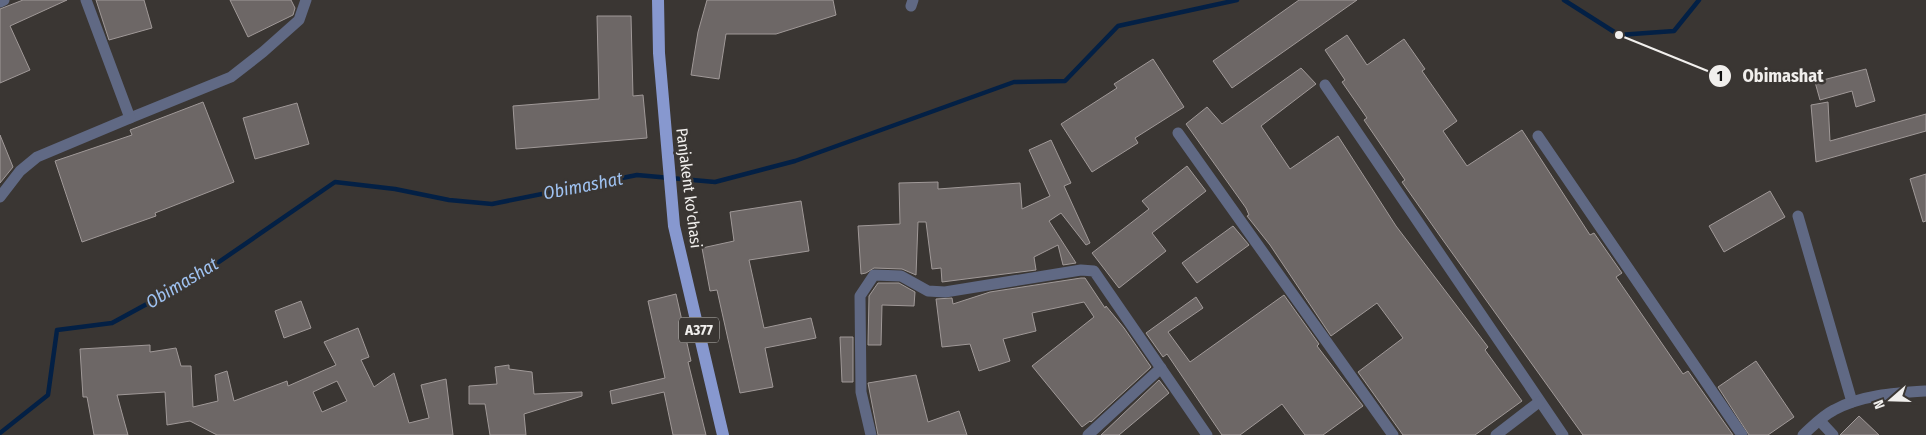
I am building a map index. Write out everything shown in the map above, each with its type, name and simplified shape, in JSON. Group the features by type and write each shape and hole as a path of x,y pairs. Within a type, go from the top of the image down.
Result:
{"main road":[{"name":"Panjakent ko'chasi","path":"658,0 664,122 674,226 724,435"}],"street":[{"path":"0,2 4,0"},
{"path":"86,0 130,118"},
{"path":"0,196 20,171 37,157 231,77 299,20 306,0"},
{"path":"1325,85 1563,435"},
{"path":"1178,133 1393,435"},
{"path":"1538,136 1742,435"},
{"path":"1798,216 1852,402"},
{"path":"871,435 862,392 860,296 874,276 901,276 928,291 945,292 1081,270 1094,270 1206,435"},
{"path":"1088,435 1161,368"},
{"path":"1802,435 1832,411 1852,402 1891,394 1926,391"},
{"path":"1496,435 1539,402"},
{"path":"1820,421 1833,435"}],"building":[{"path":"23,0 67,0 10,26 30,70 0,83 0,9"},
{"path":"96,0 144,0 152,28 109,40"},
{"path":"230,0 291,0 295,8 293,15 248,37"},
{"path":"707,0 833,0 836,15 776,34 726,34 719,79 691,75 698,32"},
{"path":"1299,0 1357,0 1232,88 1213,61"},
{"path":"597,16 631,16 633,96 643,95 647,138 516,149 513,106 599,99"},
{"path":"1347,35 1367,65 1404,39 1425,69 1422,71 1457,121 1443,131 1467,166 1522,130 1590,235 1594,233 1622,273 1616,277 1683,374 1688,371 1733,435 1583,435 1402,182 1405,180 1364,120 1367,118 1342,82 1345,80 1325,50"},
{"path":"1153,59 1184,107 1135,138 1138,143 1092,172 1061,124 1117,88 1114,84"},
{"path":"1301,68 1316,84 1261,126 1290,169 1338,136 1396,226 1488,347 1485,350 1522,401 1475,435 1403,435 1358,372 1403,338 1377,303 1331,336 1270,245 1247,216 1249,215 1246,208 1186,124 1207,107 1222,124"},
{"path":"1866,69 1875,101 1856,107 1852,91 1820,100 1815,82"},
{"path":"203,102 234,182 155,213 156,216 82,242 55,161 132,135 130,130"},
{"path":"1828,102 1830,141 1926,114 1926,131 1816,162 1811,105"},
{"path":"297,103 309,144 255,159 243,118"},
{"path":"0,135 13,167 0,183"},
{"path":"1051,140 1071,183 1064,186 1090,243 1086,245 1061,213 1049,221 1076,263 1063,265 1058,245 1034,257 1036,270 942,282 941,268 932,269 926,222 918,222 916,275 902,269 874,268 861,274 858,226 900,224 899,183 938,182 938,189 1020,183 1022,209 1050,196 1029,150"},
{"path":"1187,166 1206,191 1152,233 1166,251 1119,288 1092,253 1149,209 1142,201"},
{"path":"1926,174 1926,221 1923,222 1910,179"},
{"path":"1770,191 1785,217 1724,252 1709,226"},
{"path":"801,201 809,251 749,260 764,328 811,318 816,338 765,348 773,387 740,393 717,290 710,291 702,248 734,241 730,212"},
{"path":"1233,226 1249,245 1197,283 1182,263"},
{"path":"1085,278 1105,308 1106,306 1124,328 1151,367 1091,422 1082,427 1032,366 1094,317 1084,302 1032,313 1036,331 1003,339 1010,361 979,371 970,344 942,347 936,299 952,298 953,304 990,292"},
{"path":"878,283 899,283 915,292 914,306 882,305 881,345 868,345 869,296"},
{"path":"676,294 691,361 688,362 706,435 673,435 664,392 612,404 610,391 665,378 648,301"},
{"path":"1284,295 1319,344 1317,346 1363,406 1323,435 1305,435 1282,404 1240,435 1222,435 1167,354 1163,357 1146,333 1196,297 1203,308 1168,332 1190,362"},
{"path":"301,301 311,328 284,338 275,311"},
{"path":"358,328 369,357 361,360 374,387 394,373 409,423 429,418 421,385 446,379 453,435 217,435 190,421 167,425 165,392 117,395 128,435 94,435 87,397 83,397 80,349 150,345 150,352 176,348 181,366 191,366 193,407 218,401 215,375 227,371 234,401 287,381 288,386 336,365 324,342","holes":["337,381 347,401 322,412 313,392"]},
{"path":"840,337 853,337 853,382 842,382"},
{"path":"1756,361 1794,417 1768,435 1749,435 1718,387"},
{"path":"509,365 509,369 532,372 534,394 582,392 582,396 524,414 526,435 490,435 485,404 469,404 469,386 497,384 495,367"},
{"path":"916,375 928,422 959,411 967,435 878,435 868,383"},
{"path":"1159,380 1169,393 1119,435 1101,435"},
{"path":"1859,416 1879,435 1840,435"}],"waterway":[{"name":"Obimashat","path":"0,433 48,395 57,330 112,323 200,275 335,182 395,189 449,200 492,204 637,175 715,182 795,161 1014,82 1065,81 1118,26 1237,0"},
{"name":"Obimashat","path":"1564,0 1619,35 1674,31 1699,0"}],"place":[{"name":"Obimashat","path":"1619,35"}]}
